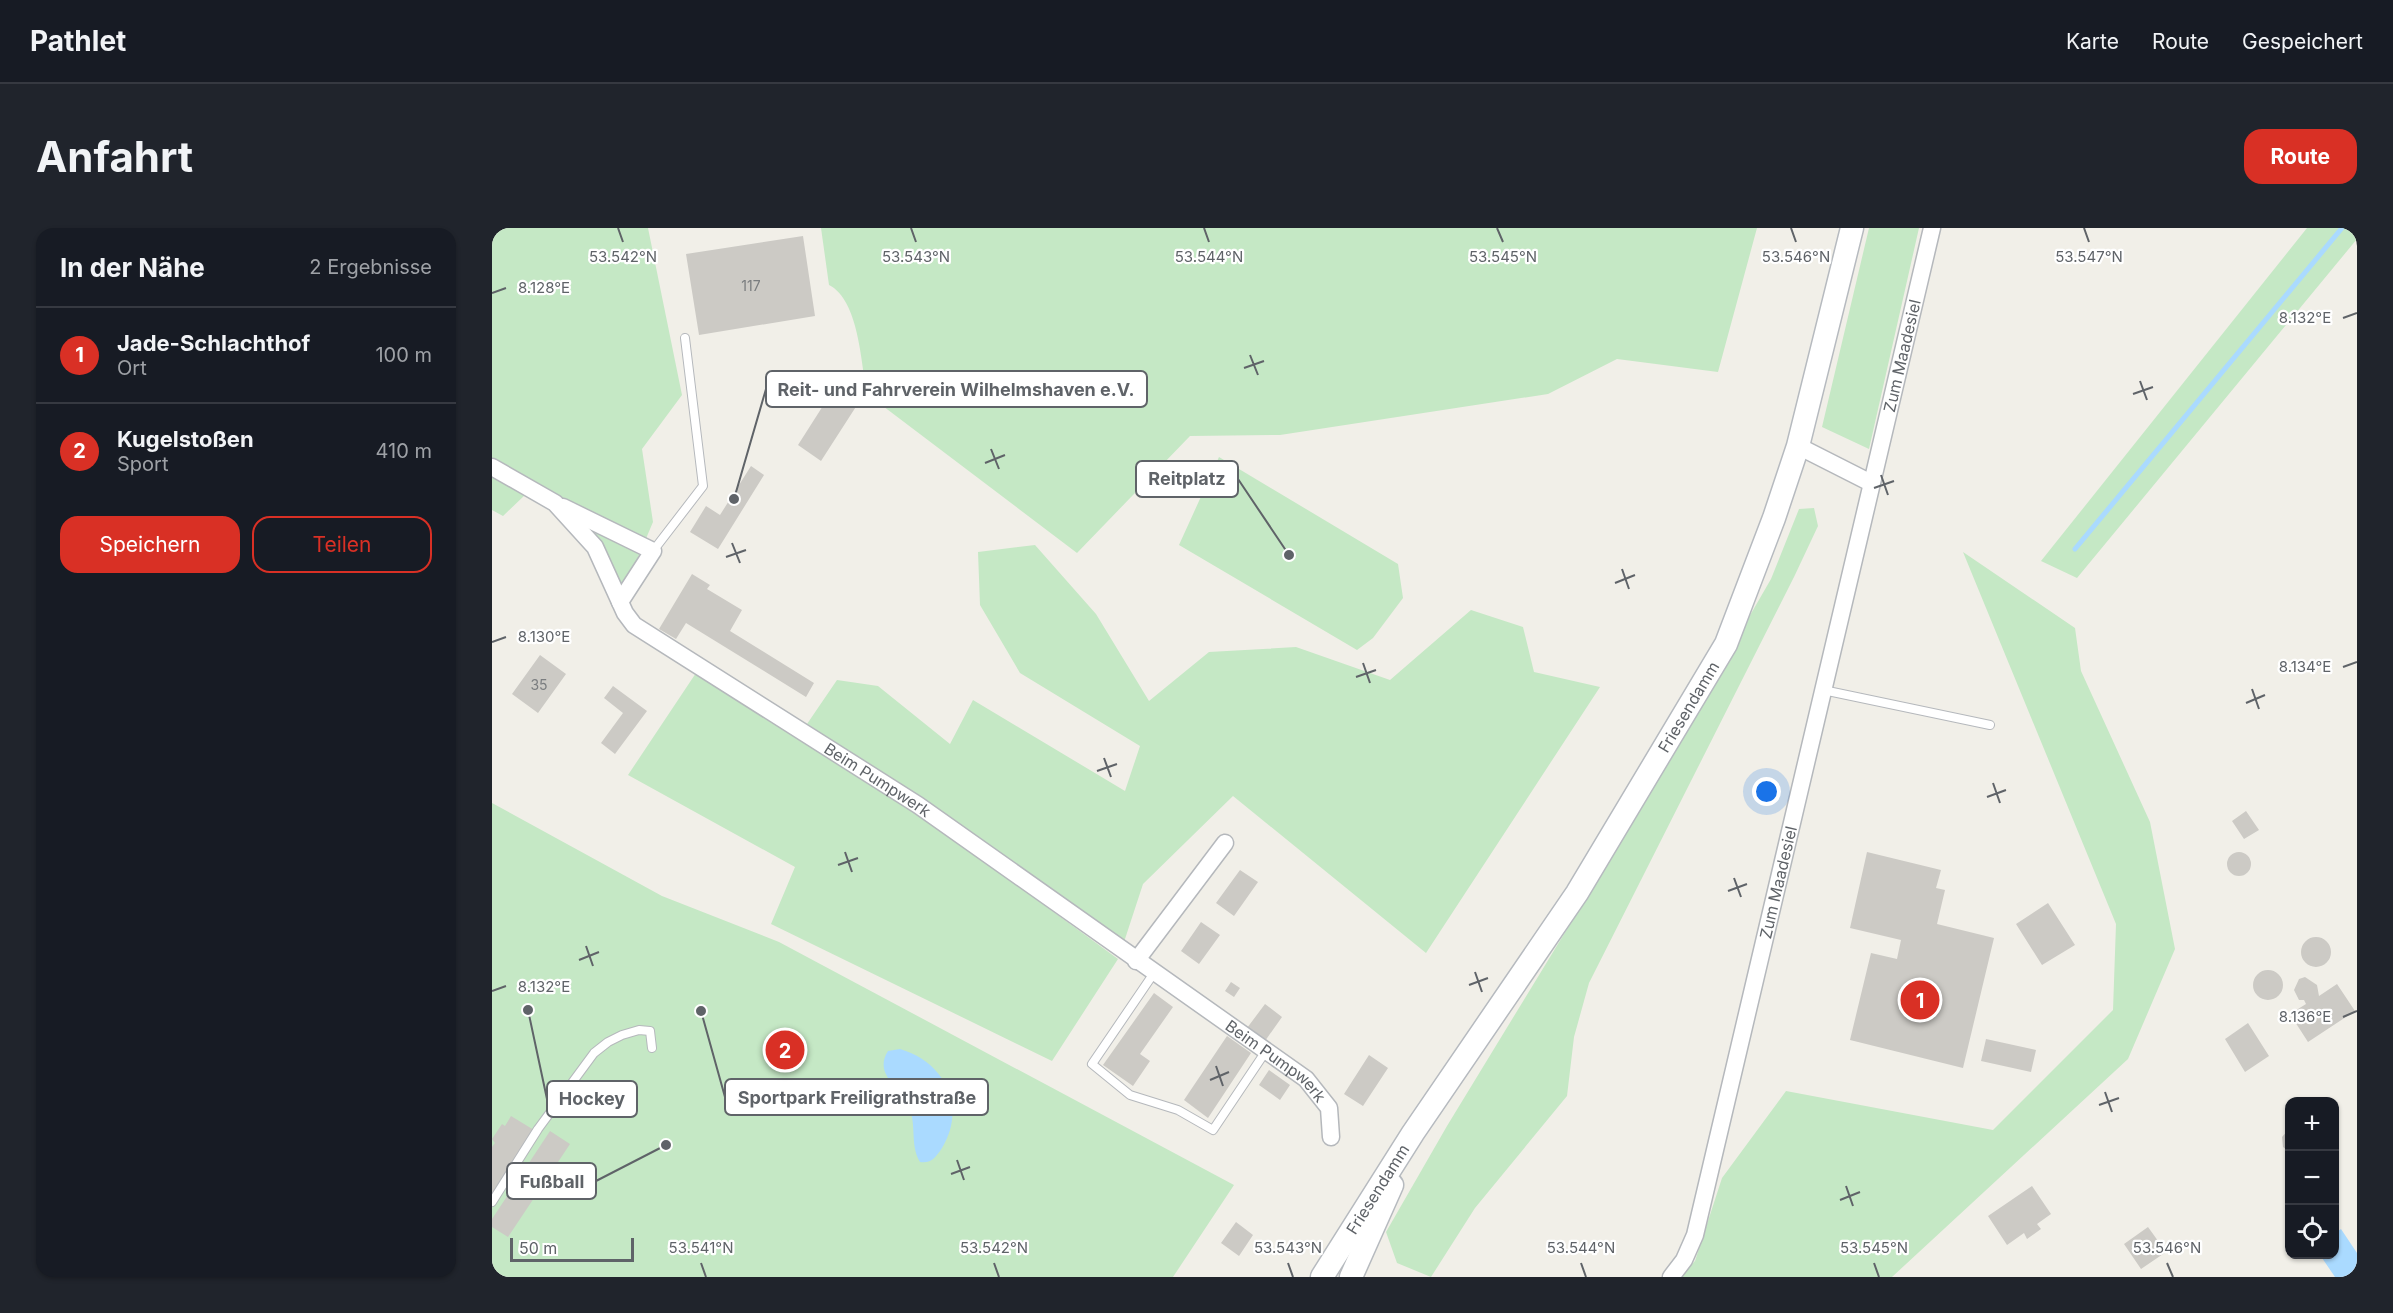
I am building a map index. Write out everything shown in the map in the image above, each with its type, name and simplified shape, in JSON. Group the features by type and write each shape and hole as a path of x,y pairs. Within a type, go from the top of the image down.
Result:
{"main road":[{"name":"Friesendamm","path":"1322,1277 1413,1133 1577,893 1726,644 1774,518 1798,446 1852,228"},
{"name":"Friesendamm","path":"1351,1277 1413,1133"}],"street":[{"name":"Zum Maadesiel","path":"1671,1277 1684,1260 1695,1234 1794,823 1871,483 1932,228"},
{"path":"1798,446 1871,483"},
{"name":"Beim Pumpwerk","path":"492,466 555,503 653,551"},
{"name":"Beim Pumpwerk","path":"555,503 595,547 620,602 634,625 918,805 1306,1079 1329,1108 1331,1137"},
{"path":"620,602 653,551"},
{"path":"1136,961 1225,843"}],"lane":[{"path":"653,551 703,486 686,338"},
{"path":"1823,690 1990,725"},
{"path":"1154,973 1092,1064 1130,1095 1178,1110 1213,1130 1266,1051"},
{"path":"492,1202 538,1128 594,1053 608,1042 639,1030 650,1031 652,1048"}],"green space":[{"path":"492,228 648,228 682,395 642,449 653,522 623,593 591,528 525,495 503,516 492,510"},
{"path":"821,228 1757,228 1718,372 1617,359 1548,394 1280,435 1190,436 1077,553 867,394 853,318 839,293 829,285"},
{"path":"1869,228 1919,228 1869,449 1822,427"},
{"path":"2307,228 2357,228 2357,239 2077,578 2041,561"},
{"path":"1219,457 1398,564 1403,598 1373,638 1357,650 1179,545"},
{"path":"1814,508 1818,526 1794,577 1589,983 1574,1037 1567,1096 1475,1208 1431,1277 1397,1263 1386,1232 1447,1126 1600,875 1771,579 1799,509"},
{"path":"1035,545 1096,614 1149,701 1209,652 1296,647 1390,680 1471,610 1523,627 1534,672 1600,687 1426,953 1233,796 1143,884 1124,942 807,724 837,680 878,686 950,744 973,700 1125,791 1140,746 1020,673 980,605 978,552"},
{"path":"1963,552 2075,628 2081,671 2150,822 2175,949 2128,1059 1892,1277 1679,1277 1695,1261 1722,1178 1786,1091 1993,1130 2113,1010 2116,924"},
{"path":"696,673 914,810 1118,959 1052,1061 771,924 795,867 628,775"},
{"path":"492,803 662,896 779,942 1234,1185 1173,1277 492,1277"}],"water":[{"path":"900,1049 916,1055 940,1075 952,1102 949,1133 938,1154 927,1162 920,1162 917,1155 912,1118 907,1103 885,1072 884,1059 888,1051"},
{"path":"2341,1229 2357,1253 2357,1277 2335,1277 2323,1259 2339,1259 2339,1230"}],"building":[{"path":"803,236 815,316 699,335 686,254"},
{"path":"835,387 859,402 821,461 798,445"},
{"path":"751,466 764,475 718,549 690,532 706,506 720,515"},
{"path":"692,574 710,585 707,589 742,610 730,631 814,683 806,697 686,623 676,639 659,629"},
{"path":"540,655 566,674 538,713 512,694"},
{"path":"613,686 647,711 615,754 601,743 623,713 604,698"},
{"path":"2246,811 2259,830 2244,839 2232,821"},
{"path":"1867,852 1941,870 1936,888 1945,890 1937,924 1994,938 1963,1068 1850,1040 1871,953 1897,959 1901,940 1850,928"},
{"path":"2239,852 2248,855 2251,864 2248,873 2239,876 2230,873 2227,864 2230,855"},
{"path":"1240,870 1258,882 1234,916 1216,903"},
{"path":"2048,903 2075,945 2042,965 2016,924"},
{"path":"1201,922 1220,935 1199,964 1181,951"},
{"path":"2316,937 2327,941 2331,952 2327,963 2316,967 2305,963 2301,952 2305,941"},
{"path":"2268,970 2279,974 2283,985 2279,996 2268,1000 2257,996 2253,985 2257,974"},
{"path":"2305,977 2317,985 2319,996 2337,984 2355,1011 2308,1042 2290,1014 2306,1004 2304,1000 2299,1000 2294,990 2299,979"},
{"path":"1231,982 1240,988 1234,997 1225,991"},
{"path":"1154,993 1173,1007 1140,1054 1150,1061 1133,1086 1103,1065"},
{"path":"1265,1004 1282,1017 1265,1041 1247,1028"},
{"path":"2248,1023 2269,1056 2245,1072 2225,1039"},
{"path":"1227,1036 1251,1053 1208,1118 1184,1100"},
{"path":"1986,1039 2036,1050 2031,1072 1981,1061"},
{"path":"1369,1055 1388,1068 1363,1106 1344,1094"},
{"path":"1269,1070 1290,1085 1280,1100 1259,1085"},
{"path":"511,1116 534,1130 492,1196 492,1147 495,1143 492,1139 502,1124 505,1126"},
{"path":"550,1131 570,1144 508,1237 492,1227 492,1219"},
{"path":"2285,1134 2285,1148 2283,1147 2282,1137"},
{"path":"2032,1186 2051,1214 2037,1224 2041,1229 2027,1239 2024,1233 2007,1245 1988,1216"},
{"path":"1236,1222 1253,1235 1239,1256 1221,1243"},
{"path":"2148,1227 2166,1252 2141,1269 2124,1244"}],"waterway":[{"path":"2075,549 2342,228"}],"place":[{"name":"Reit- und Fahrverein Wilhelmshaven e.V.","path":"734,499"},
{"name":"Reitplatz","path":"1289,555"},
{"name":"Jade-Schlachthof","path":"1920,1000"},
{"name":"Hockey","path":"528,1010"},
{"name":"Sportpark Freiligrathstraße","path":"701,1011"},
{"name":"Kugelstoßen","path":"785,1050"},
{"name":"Fußball","path":"666,1145"}]}
